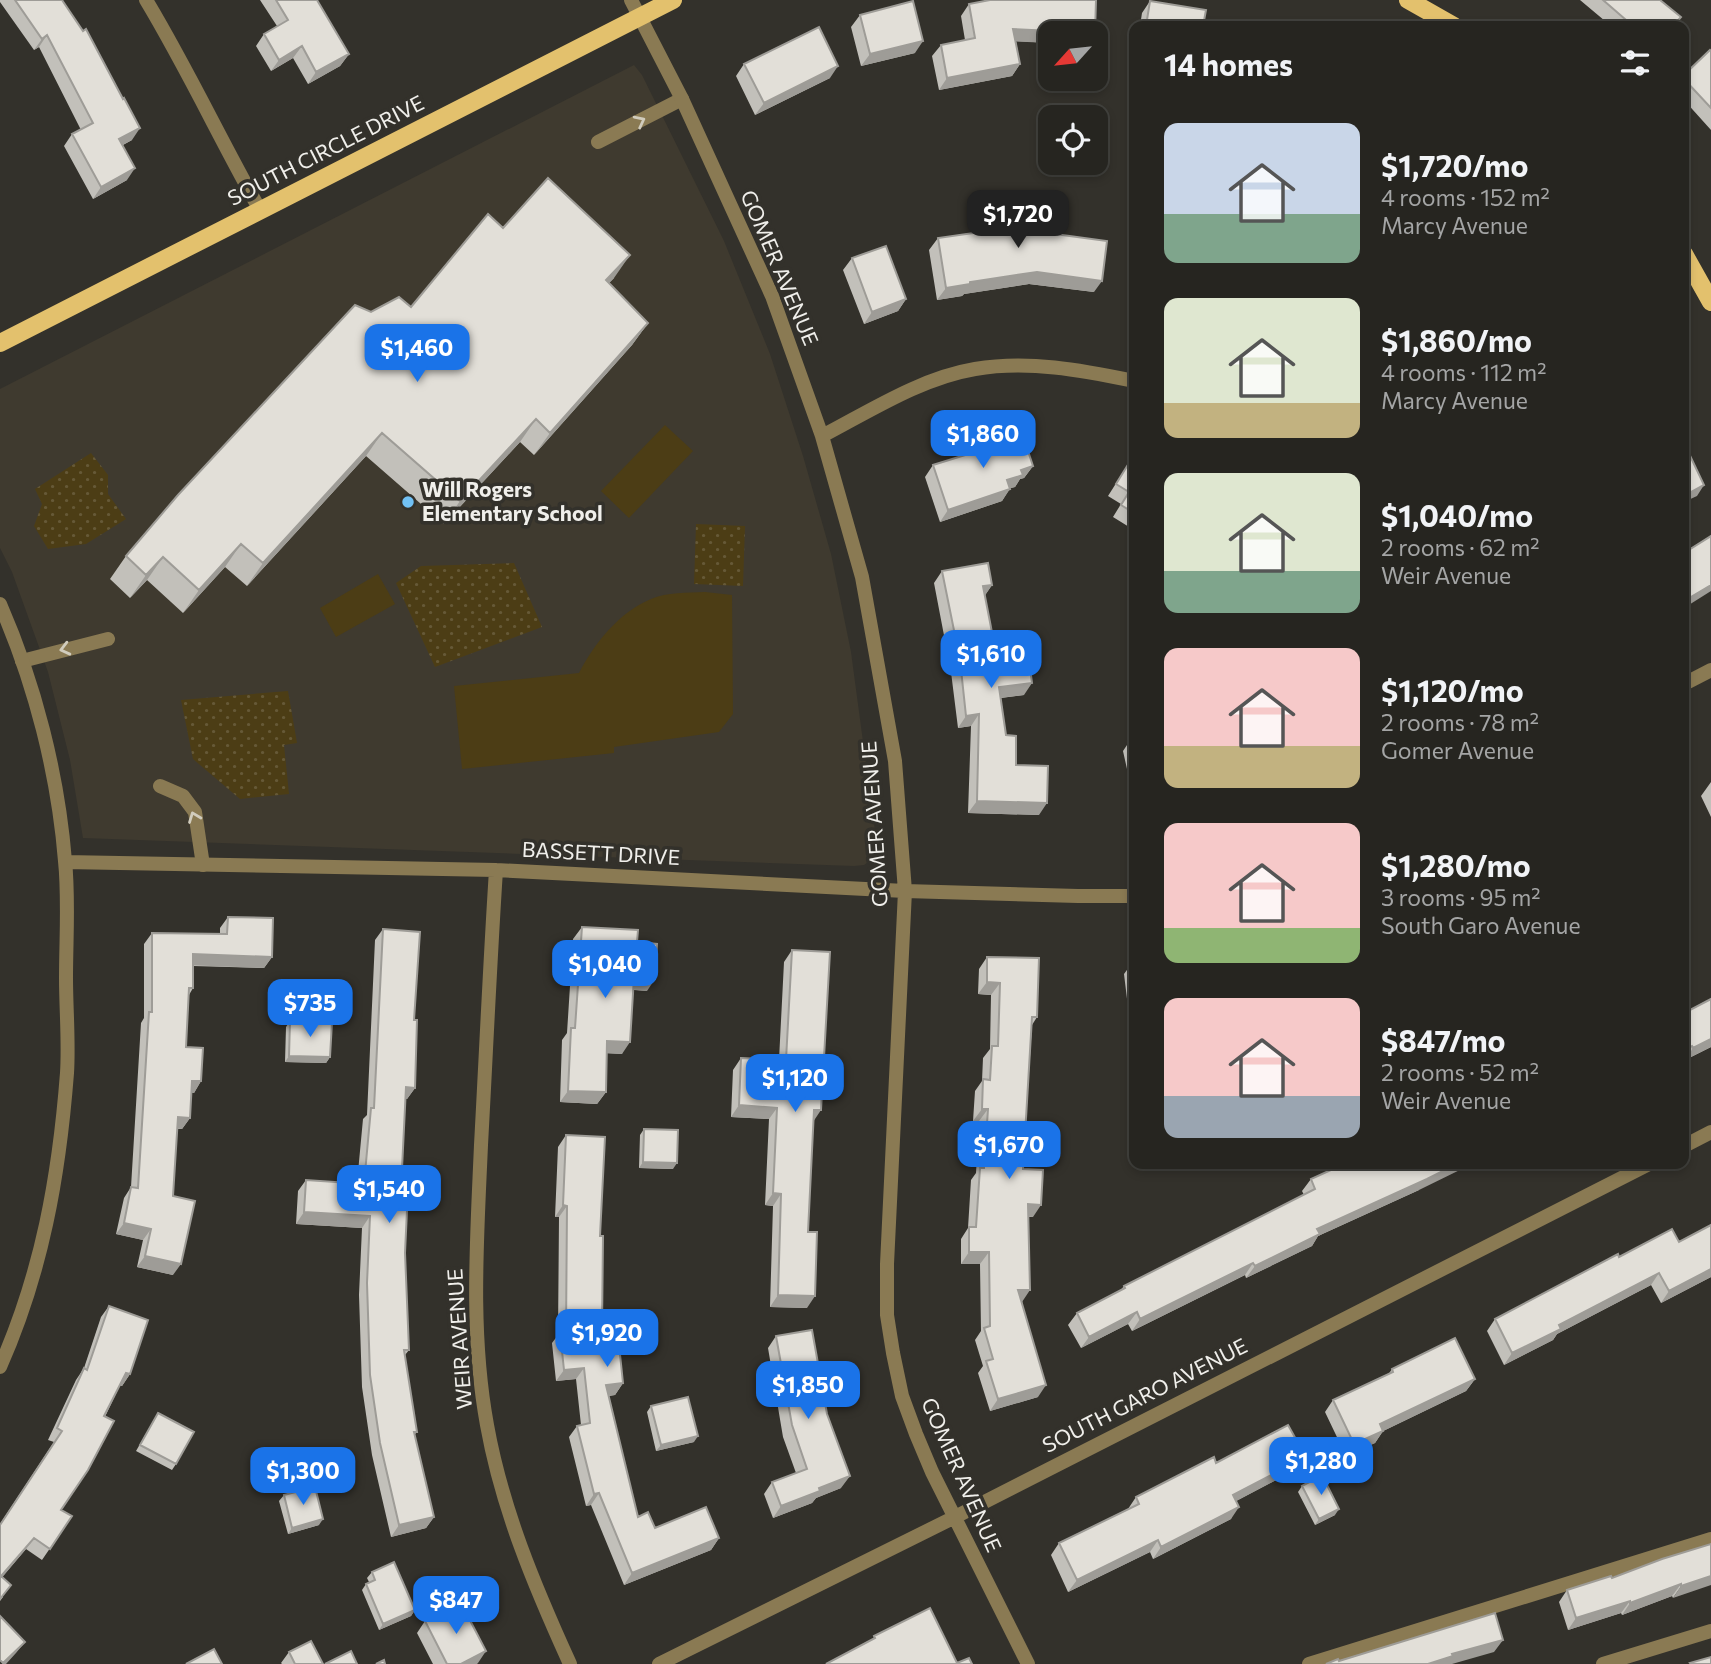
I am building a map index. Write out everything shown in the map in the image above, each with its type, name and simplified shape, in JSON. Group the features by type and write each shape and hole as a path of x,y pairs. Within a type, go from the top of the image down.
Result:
{"main road":[{"name":"SOUTH CIRCLE DRIVE","path":"0,343 673,0"},
{"path":"1408,0 1445,21"},
{"path":"1689,263 1711,302"}],"street":[{"path":"146,0 260,210"},
{"name":"GOMER AVENUE","path":"631,0 682,99 772,296 822,436 862,577 895,761 905,891 887,1250 887,1315 902,1396 932,1472 1028,1664"},
{"path":"598,142 682,99"},
{"path":"822,436 903,394 972,369 1013,365 1052,366 1129,381"},
{"path":"0,604 22,661 55,789 65,862 67,1071 49,1219 19,1325 0,1367"},
{"path":"22,661 108,639"},
{"path":"1689,681 1711,670"},
{"path":"160,786 183,796 195,812 203,865"},
{"name":"BASSETT DRIVE","path":"65,862 496,870 905,891 1078,897 1129,895"},
{"name":"WEIR AVENUE","path":"496,870 475,1274 475,1321 480,1376 487,1426 502,1489 520,1547 570,1664"},
{"path":"1689,1143 1711,1132"},
{"name":"SOUTH GARO AVENUE","path":"659,1664 955,1517 1639,1169"},
{"path":"1309,1664 1711,1539"},
{"path":"1603,1664 1711,1631"}],"shaded area":[{"name":"Will Rogers Elementary School","path":"634,65 642,75 724,241 770,354 803,456 831,554 851,652 877,846 872,859 864,865 854,866 83,838 70,760 48,672 12,572 0,548 0,389"},
{"path":"665,425 693,451 629,518 601,491"},
{"path":"91,453 108,475 108,494 126,519 86,544 48,549 34,526 42,504 35,489"},
{"path":"696,524 745,526 743,586 694,584"},
{"path":"514,563 542,627 435,667 396,583 421,566"},
{"path":"378,574 395,604 336,637 320,608"},
{"path":"705,592 732,595 733,714 719,732 614,747 614,753 462,769 454,686 579,673 592,651 628,612 664,595"},
{"path":"288,691 297,743 284,745 289,794 240,799 193,759 181,700"}],"building":[{"path":"15,0 62,0 83,31 86,29 140,128 119,139 135,168 101,187 72,134 93,123 47,35 42,39"},
{"path":"276,0 317,0 349,54 316,72 302,46 279,60 264,34 288,20"},
{"path":"990,0 1096,0 1095,21 1038,21 1038,30 1013,29 1020,64 947,78 941,45 975,38 969,4"},
{"path":"1603,0 1660,0 1681,17 1677,21 1627,21"},
{"path":"913,1 923,41 870,54 860,15"},
{"path":"1150,1 1206,10 1204,21 1147,21"},
{"path":"819,27 838,66 764,103 744,64"},
{"path":"1711,51 1711,108 1689,84 1689,70"},
{"path":"548,178 630,255 606,280 648,323 550,433 536,419 460,501 382,433 263,563 241,544 199,590 163,557 146,575 126,556 178,495 355,305 371,312 399,297 411,307 488,214 503,228"},
{"path":"1027,197 1033,231 1107,241 1102,281 1037,272 946,288 938,238 988,231 984,203"},
{"path":"886,246 906,299 872,312 852,258"},
{"path":"1021,430 1033,466 1021,470 1023,475 1007,480 1010,489 948,510 933,465 978,451 977,445"},
{"path":"1689,454 1704,485 1689,493"},
{"path":"1129,463 1129,492 1116,484"},
{"path":"1129,492 1129,510 1121,505"},
{"path":"1711,536 1711,585 1689,598 1689,550"},
{"path":"988,563 992,585 983,586 995,648 1018,645 1028,652 1032,683 999,687 1006,735 1016,736 1016,765 1048,766 1047,803 977,801 979,714 966,716 960,660 942,571"},
{"path":"228,917 273,918 272,957 193,954 193,988 189,988 186,1047 203,1048 201,1081 192,1081 190,1118 178,1117 173,1196 195,1201 181,1264 145,1256 151,1229 124,1223 131,1187 138,1188 149,1012 152,1012 152,933 227,934"},
{"path":"582,927 638,930 637,942 657,944 655,979 634,977 630,1042 607,1041 606,1092 568,1091 571,1028 575,1028"},
{"path":"383,929 420,932 414,1020 417,1020 415,1088 406,1087 401,1189 408,1189 405,1253 409,1350 404,1350 417,1432 414,1432 434,1517 399,1525 380,1443 370,1375 367,1283 370,1216 304,1212 306,1180 364,1184 371,1108 374,1108"},
{"path":"792,950 830,952 821,1110 814,1110 808,1232 817,1232 815,1296 778,1295 781,1194 773,1193 777,1108 739,1105 741,1058 786,1060"},
{"path":"987,957 1039,958 1037,1017 1032,1017 1023,1169 1043,1170 1041,1205 1028,1204 1030,1290 1018,1290 1046,1385 998,1399 986,1361 993,1359 984,1328 990,1326 989,1252 969,1252 969,1227 976,1227 980,1168 984,1168 988,1109 982,1109 983,1079 990,1080 992,1046 998,1046 1000,983 987,982"},
{"path":"1711,999 1711,1039 1693,1048 1689,1048 1689,1010"},
{"path":"290,1021 332,1022 330,1057 289,1056"},
{"path":"644,1129 678,1130 677,1163 643,1162"},
{"path":"566,1135 605,1137 600,1236 603,1236 602,1328 617,1326 623,1383 606,1385 638,1517 648,1512 655,1528 706,1507 719,1538 632,1573 599,1493 594,1494 577,1426 590,1423 584,1368 564,1370 560,1332 566,1331 567,1206 563,1205"},
{"path":"1333,1169 1447,1169 1317,1229 1320,1234 1255,1266 1253,1263 1140,1319 1137,1312 1089,1337 1077,1313 1125,1288 1124,1286 1315,1189 1311,1179"},
{"path":"1711,1225 1711,1269 1669,1291 1659,1273 1559,1325 1561,1329 1512,1353 1495,1319 1618,1254 1619,1257 1672,1229 1679,1242"},
{"path":"109,1306 148,1320 130,1374 126,1373 104,1416 114,1421 88,1470 61,1510 72,1516 50,1549 34,1538 1,1576 11,1585 0,1599 0,1525 62,1431 57,1428 84,1368 87,1370"},
{"path":"812,1330 827,1414 850,1476 781,1506 772,1482 807,1469 792,1425 776,1336"},
{"path":"1455,1338 1475,1379 1380,1424 1383,1431 1354,1444 1333,1400 1393,1372 1392,1369"},
{"path":"688,1397 698,1436 661,1445 651,1406"},
{"path":"158,1413 194,1432 176,1464 140,1445"},
{"path":"1288,1425 1306,1457 1233,1495 1239,1507 1161,1547 1158,1540 1077,1580 1059,1543 1139,1504 1136,1497 1214,1457 1216,1463"},
{"path":"1322,1475 1339,1509 1319,1519 1302,1486"},
{"path":"315,1487 323,1519 292,1528 284,1495"},
{"path":"1711,1544 1711,1576 1576,1618 1567,1590 1611,1576 1612,1578"},
{"path":"394,1562 415,1610 383,1624 366,1584 375,1580 372,1572"},
{"path":"461,1603 486,1651 461,1664 447,1664 425,1621"},
{"path":"930,1608 957,1663 969,1658 972,1664 826,1664 875,1638 874,1636"},
{"path":"1495,1613 1503,1640 1452,1654 1453,1656 1428,1664 1326,1664 1338,1659 1339,1661"},
{"path":"0,1616 25,1642 3,1663 0,1660"},
{"path":"311,1641 323,1664 295,1664 289,1652"},
{"path":"214,1649 222,1664 186,1664"},
{"path":"351,1651 357,1664 325,1664"},
{"path":"1711,1657 1711,1664 1690,1663"}],"place":[{"name":"Will Rogers Elementary School","path":"408,502"}]}
